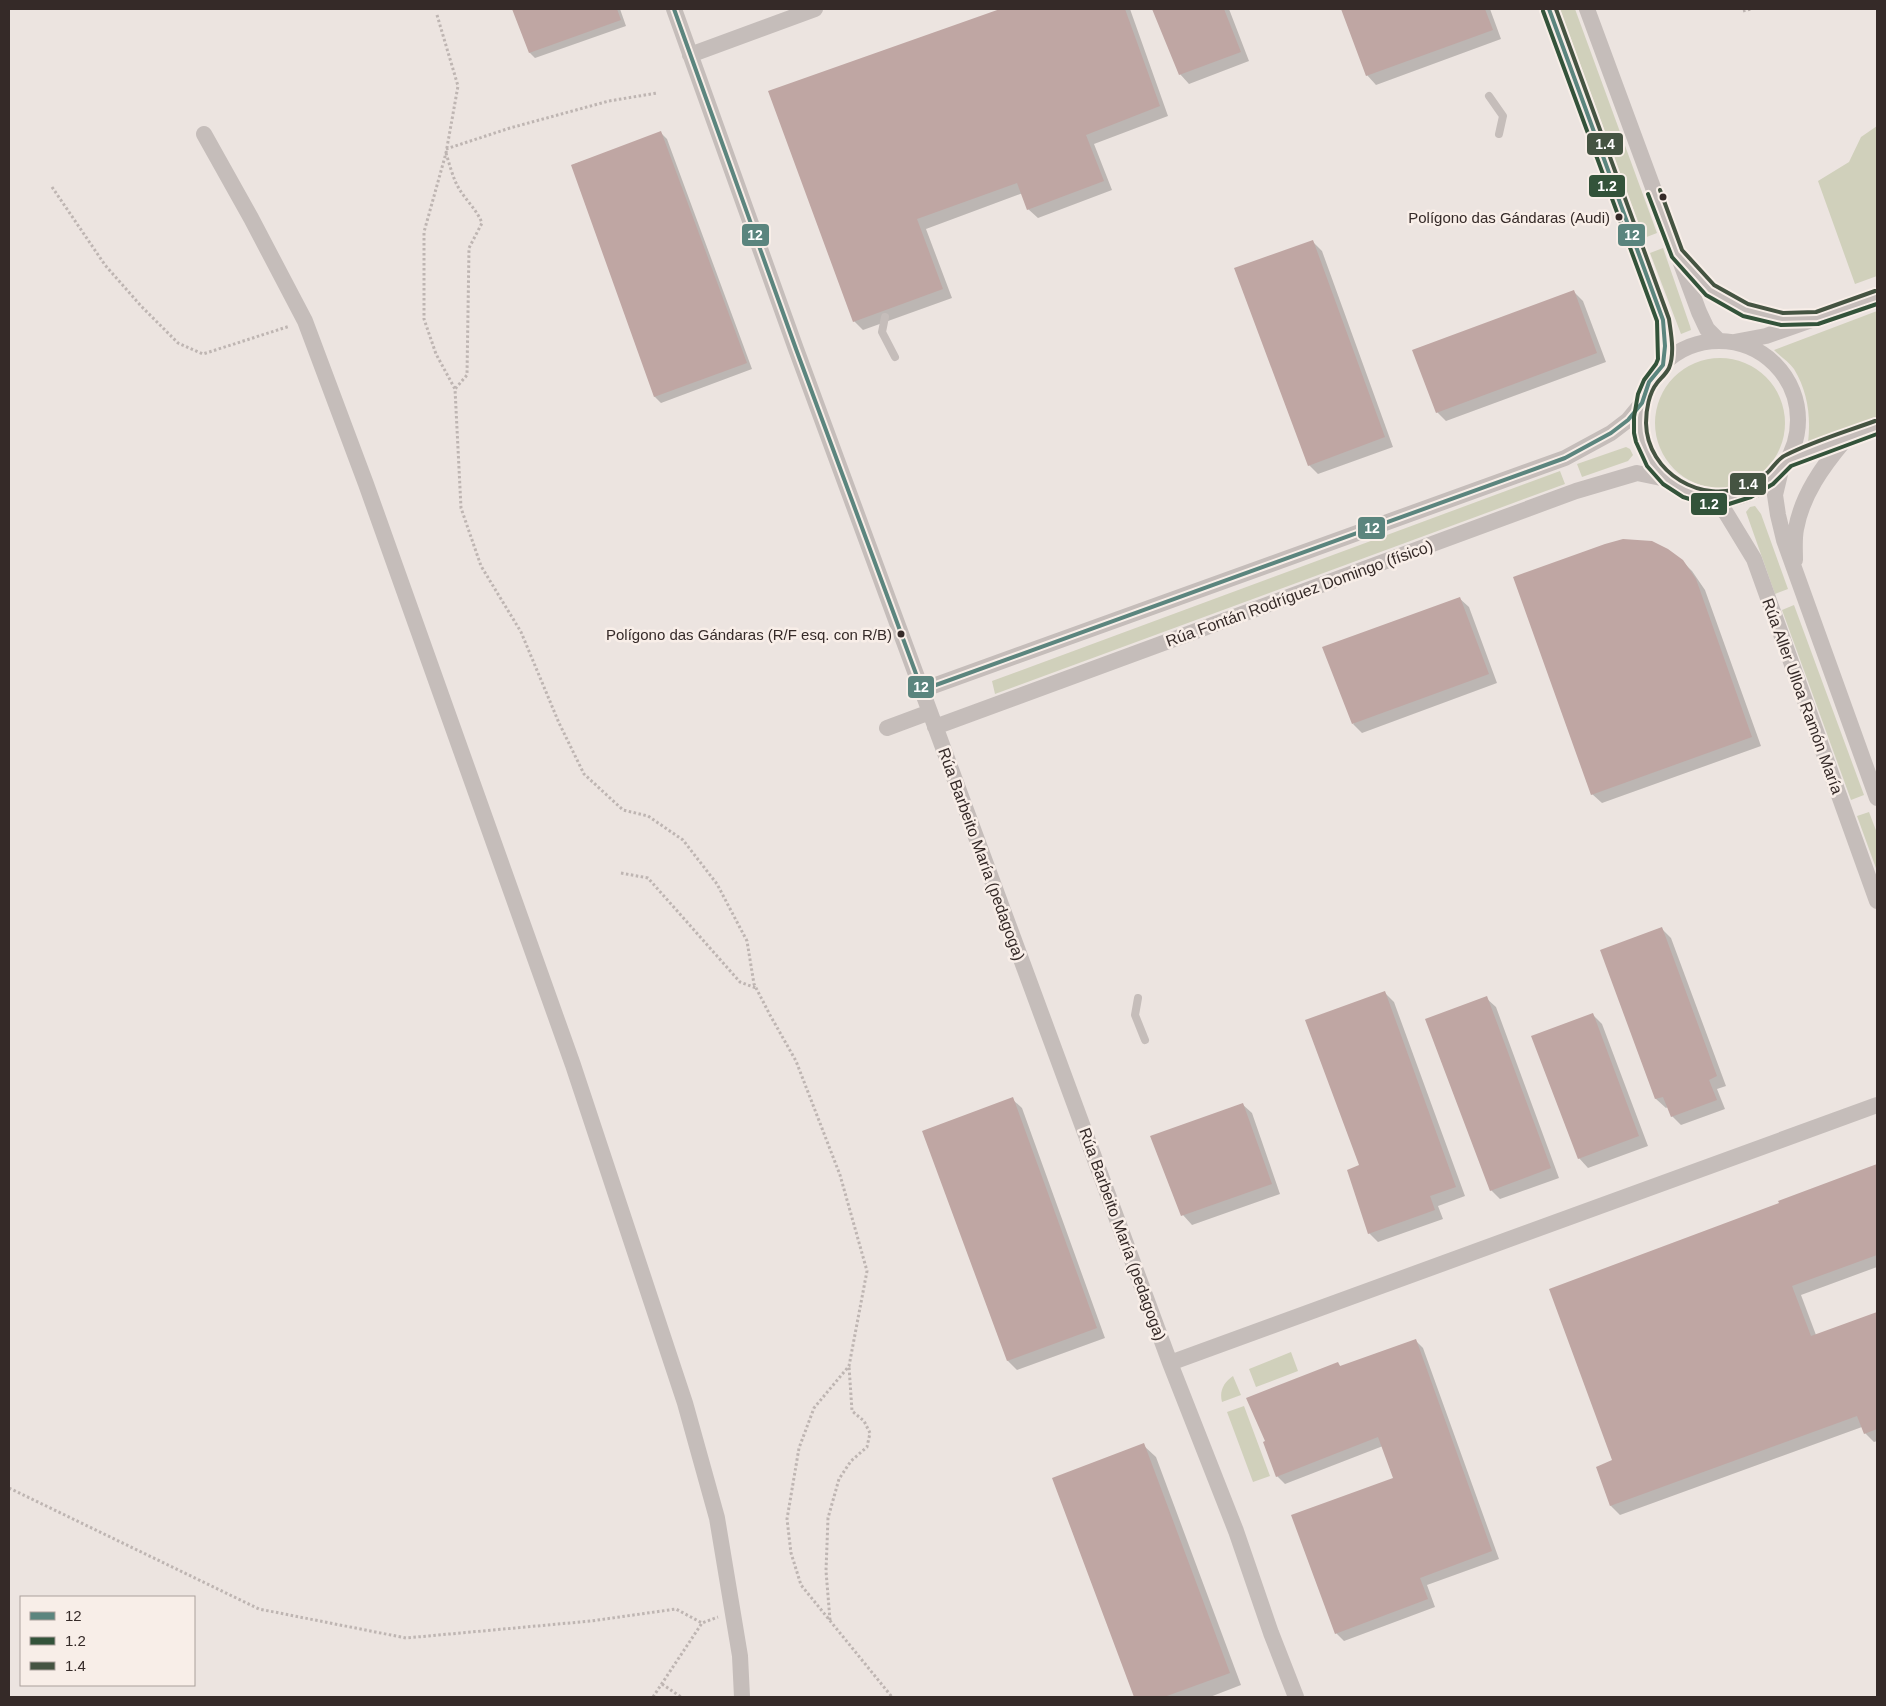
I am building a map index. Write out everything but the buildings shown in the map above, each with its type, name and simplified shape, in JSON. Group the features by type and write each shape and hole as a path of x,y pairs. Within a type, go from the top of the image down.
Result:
{"street":[{"name":"Rúa Barbeito María (pedagoga)","path":"674,9 796,350 1170,1363 1236,1531 1296,1697"},
{"path":"690,55 815,9"},
{"path":"1549,9 1663,320 1665,346 1663,365"},
{"path":"1587,9 1698,312 1707,328 1726,342 1750,348 1767,358 1781,371 1791,387 1797,406 1798,425 1794,444 1784,466 1776,495 1778,514 1794,570 1877,798"},
{"path":"204,134 305,321 366,484 576,1074 685,1403 717,1518 740,1656 742,1697"},
{"path":"1677,253 1710,290 1746,310 1782,319 1817,318"},
{"path":"1877,297 1766,336 1704,343 1689,347 1663,365 1649,382 1642,403 1640,420 1641,436 1646,452 1654,467 1666,480 1679,489 1695,496 1712,499 1738,497 1761,487 1784,466 1877,427"},
{"path":"922,690 1565,458 1611,434 1628,420 1642,403"},
{"path":"1794,570 1796,529 1809,492 1827,462 1844,441"},
{"name":"Rúa Fontán Rodríguez Domingo (físico)","path":"887,728 933,720 1576,491 1637,473 1666,480"},
{"name":"Rúa Aller Ulloa Ramón María","path":"1712,499 1726,513 1754,558 1877,901"},
{"path":"1170,1363 1877,1105"}],"lane":[{"path":"1489,96 1503,116 1500,134"},
{"path":"885,317 882,332 895,357"},
{"path":"1138,998 1135,1015 1145,1040"}],"path":[{"path":"1744,11 1751,9"},
{"path":"437,15 458,86 446,151 424,232 424,318 436,354 454,389 462,508 481,566 521,632 559,723 584,774 623,810 648,816 683,840 717,884 747,940 756,988 796,1061 840,1175 867,1271 849,1366 852,1411 864,1421 870,1433 867,1448 851,1461 839,1479 828,1518 826,1571 830,1621"},
{"path":"446,151 510,128 609,101 656,93"},
{"path":"446,151 456,183 466,200 477,210 482,223 469,248 467,375 454,389"},
{"path":"52,187 105,265 141,306 178,343 203,354 305,321"},
{"path":"620,873 648,878 740,982 756,988"},
{"path":"849,1366 814,1408 799,1448 787,1519 791,1553 801,1585 892,1697"},
{"path":"9,1488 259,1610 406,1638 591,1621 676,1609 702,1622"},
{"path":"654,1697 702,1622 732,1611"},
{"path":"662,1684 681,1697"}],"green space":[{"path":"1560,9 1575,9 1657,233 1644,238"},
{"path":"1877,126 1877,276 1855,284 1818,181 1849,162 1861,137"},
{"path":"1663,248 1691,330 1681,334 1650,253"},
{"path":"1877,311 1877,417 1808,443 1809,414 1803,387 1794,369 1774,350"},
{"path":"1720,358 1733,359 1745,363 1766,377 1780,398 1784,410 1784,436 1780,448 1766,469 1745,483 1733,487 1720,488 1707,487 1695,483 1674,469 1660,448 1656,436 1655,423 1656,410 1660,398 1674,377 1695,363 1707,359"},
{"path":"1626,447 1630,449 1633,455 1628,461 1582,477 1577,464"},
{"path":"1560,471 1565,484 995,694 992,681"},
{"path":"1755,506 1761,514 1788,589 1775,594 1746,512 1750,507"},
{"path":"1794,605 1864,795 1851,800 1782,610"},
{"path":"1869,812 1877,833 1877,871 1857,816"},
{"path":"1291,1352 1298,1371 1256,1387 1249,1369"},
{"path":"1233,1376 1241,1395 1222,1402 1221,1394 1223,1387"},
{"path":"1244,1406 1270,1476 1253,1482 1227,1412"}],"transit line":[{"name":"12","path":"674,9 796,349 922,690 1565,458 1611,433 1628,420 1642,403 1649,382 1663,365 1665,346 1663,320 1549,9"},
{"name":"1.4","path":"1556,9 1669,319 1672,344 1671,362 1668,370 1652,392 1648,402 1646,423 1649,441 1656,457 1680,481 1696,488 1713,491 1730,490 1747,485 1760,478 1780,458 1786,455 1875,421"},
{"name":"1.2","path":"1543,11 1657,321 1658,359 1644,380 1638,394 1634,417 1636,442 1647,466 1663,484 1683,497 1706,504 1729,504 1751,497 1773,484 1791,466 1877,434"},
{"name":"1.4","path":"1660,190 1682,250 1714,285 1748,304 1783,313 1816,312 1875,291"},
{"name":"1.2","path":"1648,194 1672,257 1706,295 1743,316 1781,325 1818,324 1877,304"}],"place":[{"name":"Polígono das Gándaras (Audi)","path":"1619,217"},
{"name":"Polígono das Gándaras (R/F esq. con R/B)","path":"901,634"}]}
